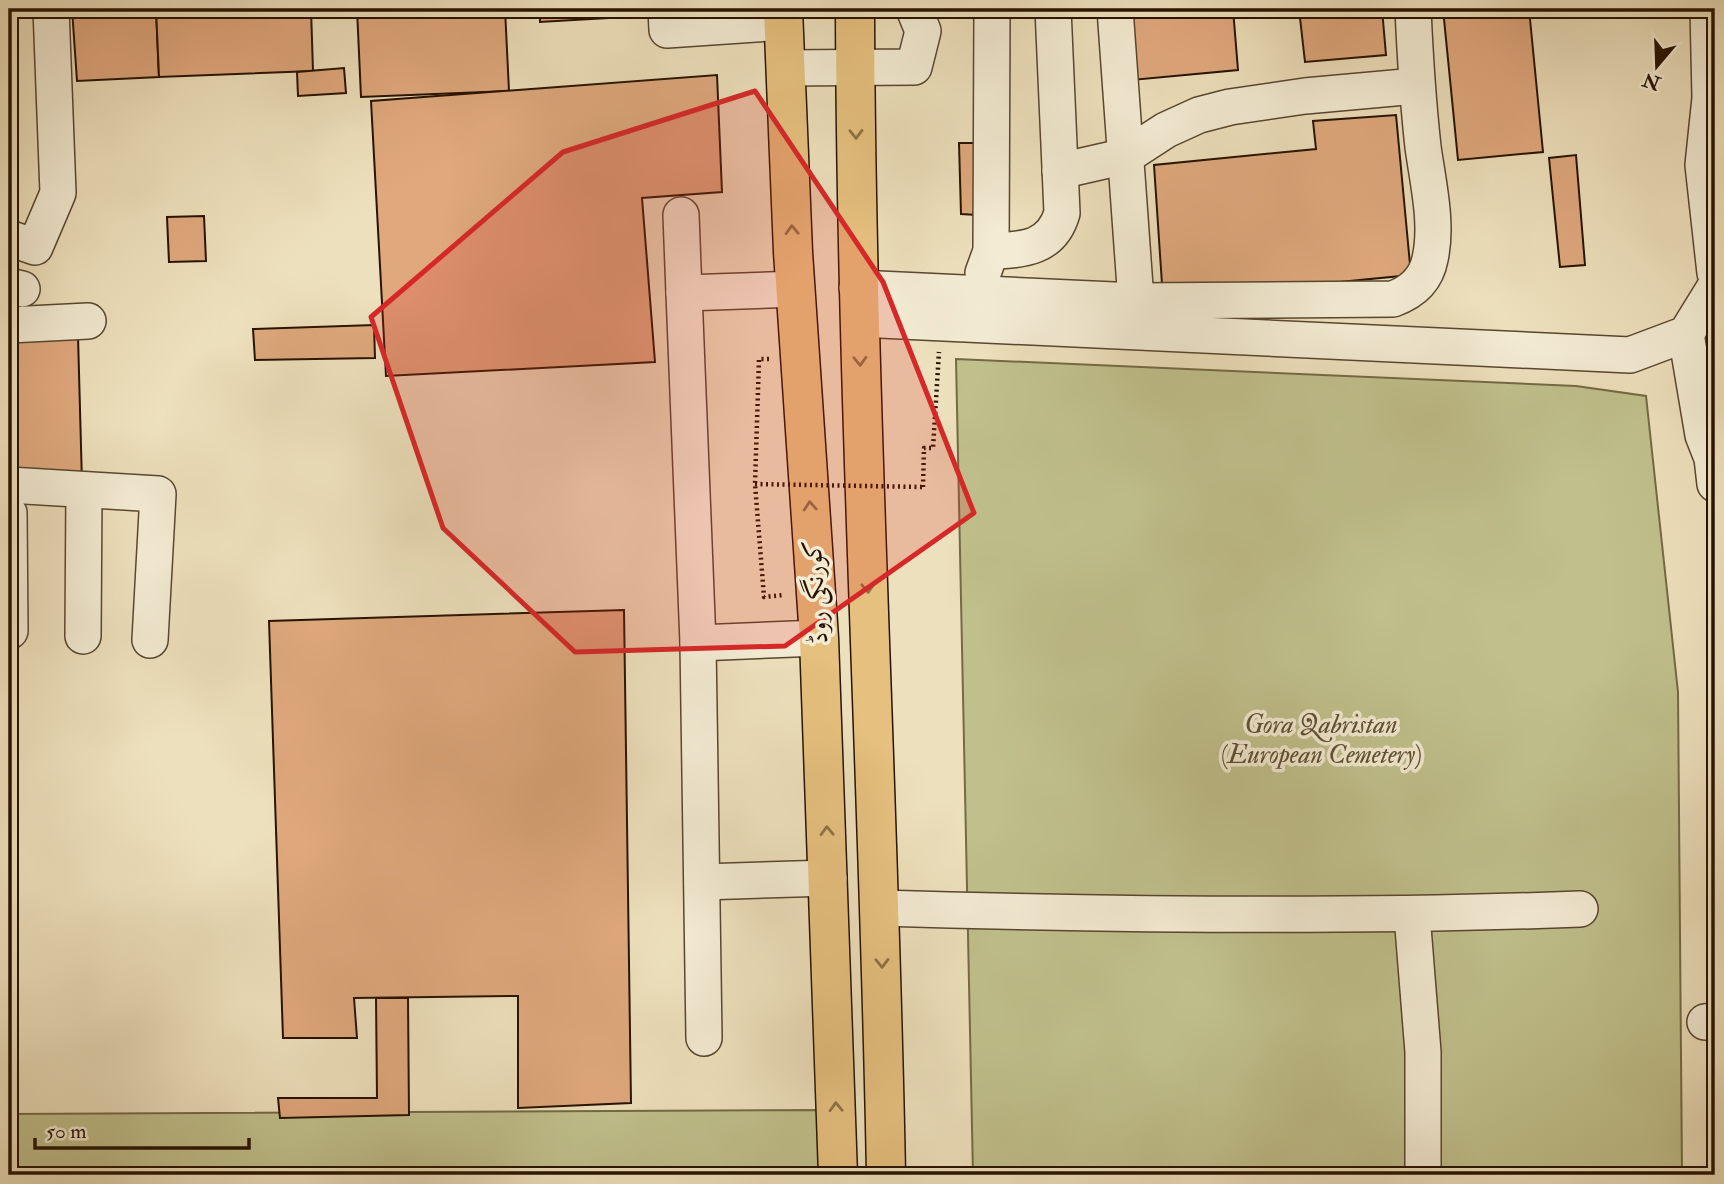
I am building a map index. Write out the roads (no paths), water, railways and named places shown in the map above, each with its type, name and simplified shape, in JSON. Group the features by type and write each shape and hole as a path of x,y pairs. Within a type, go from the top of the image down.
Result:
{"main road":[{"name":"کورنگی روڈ","path":"855,9 858,303 880,908 886,1175"},
{"name":"کورنگی روڈ","path":"783,15 796,289 819,638 838,1175"}],"street":[{"path":"9,238 35,247 58,193 51,9"},
{"path":"666,9 667,30 783,15"},
{"path":"786,68 855,65 914,67 923,31 914,9"},
{"path":"981,294 983,268 991,251 992,9"},
{"path":"991,251 1021,250 1051,237 1062,213 1053,9"},
{"path":"1115,9 1136,301"},
{"path":"858,303 981,294 1136,301 1393,299 1410,293 1422,280 1430,260 1433,232 1416,86 1413,9"},
{"path":"1711,19 1712,104 1703,184 1715,273"},
{"path":"1060,171 1126,156 1166,130 1199,115 1230,107 1305,96 1416,86"},
{"path":"681,215 698,643 704,1038"},
{"path":"858,303 1630,355 1686,334 1715,286"},
{"path":"684,293 796,289"},
{"path":"9,325 88,321"},
{"path":"1686,334 1715,484"},
{"path":"9,485 158,495 150,640"},
{"path":"83,636 84,490"},
{"path":"9,513 10,631"},
{"path":"698,643 819,638"},
{"path":"702,882 829,878"},
{"path":"880,908 1145,916 1412,915 1580,909"},
{"path":"1412,915 1423,1052 1423,1175"}],"park label":[{"name":"Gora Qabristan (European Cemetery)","path":"1321,739"}]}
